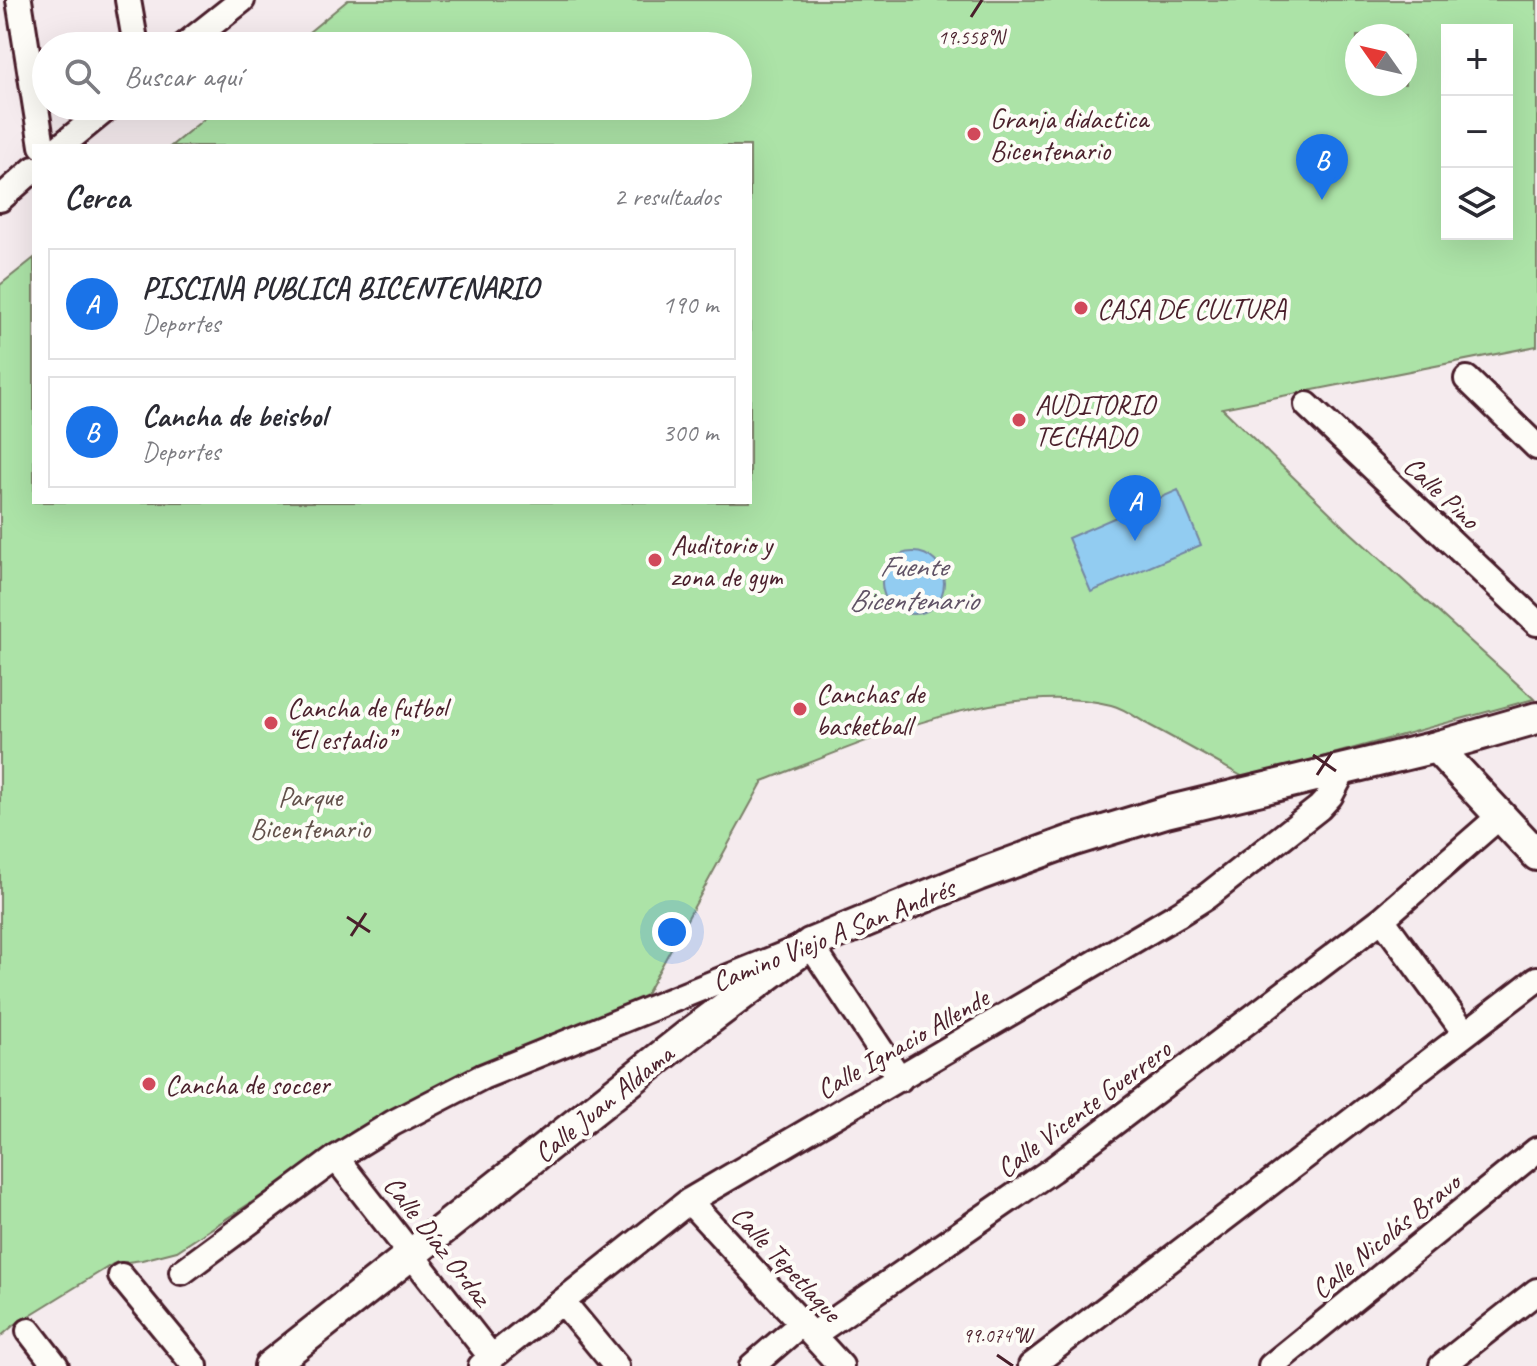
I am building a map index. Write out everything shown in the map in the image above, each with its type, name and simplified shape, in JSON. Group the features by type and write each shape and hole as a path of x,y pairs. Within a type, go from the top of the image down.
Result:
{"street":[{"path":"19,0 32,83"},
{"path":"128,0 134,32"},
{"path":"201,32 239,1"},
{"path":"38,120 42,144"},
{"path":"63,144 93,120"},
{"path":"0,199 32,171"},
{"path":"1467,379 1537,447"},
{"name":"Calle Pino","path":"1307,405 1537,623"},
{"name":"Camino Viejo A San Andrés","path":"182,1272 336,1158 393,1123 482,1077 978,875 1071,841 1180,809 1436,747 1537,718"},
{"path":"1436,747 1537,855"},
{"name":"Calle Ignacio Allende","path":"487,1362 689,1201 1207,896 1319,808 1330,796 1345,768"},
{"name":"Calle Vicente Guerrero","path":"807,1329 1052,1170 1382,919 1500,816"},
{"path":"1382,919 1465,1033"},
{"path":"810,944 900,1079"},
{"name":"Calle Juan Aldama","path":"270,1366 692,1032 810,944"},
{"path":"1031,1366 1537,979"},
{"name":"Calle Nicolás Bravo","path":"1271,1366 1537,1150"},
{"name":"Calle Díaz Ordaz","path":"336,1158 411,1255 487,1362"},
{"name":"Calle Tepetlaque","path":"689,1201 841,1366"},
{"path":"121,1276 195,1366"},
{"path":"1442,1366 1537,1291"},
{"path":"563,1302 616,1366"},
{"path":"752,1366 807,1329"},
{"path":"29,1331 56,1366"}],"green space":[{"name":"Parque Bicentenario","path":"348,0 1537,0 1537,346 1222,408 1350,532 1534,699 1245,778 1116,706 1069,699 1025,700 979,707 888,733 763,781 644,998 353,1136 177,1251 113,1264 14,1325 0,1337 0,285 32,260 32,504 752,504 752,144 173,144 203,120 752,120 752,32 309,32"}],"water":[{"path":"1178,490 1201,545 1091,592 1068,538"},
{"name":"Fuente Bicentenario","path":"907,552 919,552 935,561 942,571 942,595 935,605 919,614 907,614 887,600 882,589 882,577 896,557"}],"place":[{"name":"Granja didactica Bicentenario","path":"974,134"},
{"name":"Cancha de beisbol","path":"1322,200"},
{"name":"CASA DE CULTURA","path":"1081,308"},
{"name":"AUDITORIO TECHADO","path":"1019,420"},
{"name":"PISCINA PUBLICA BICENTENARIO","path":"1135,541"},
{"name":"Auditorio y zona de gym","path":"655,560"},
{"name":"Canchas de basketball","path":"800,709"},
{"name":"Cancha de futbol “El estadio”","path":"271,723"},
{"name":"Cancha de soccer","path":"149,1084"}]}
